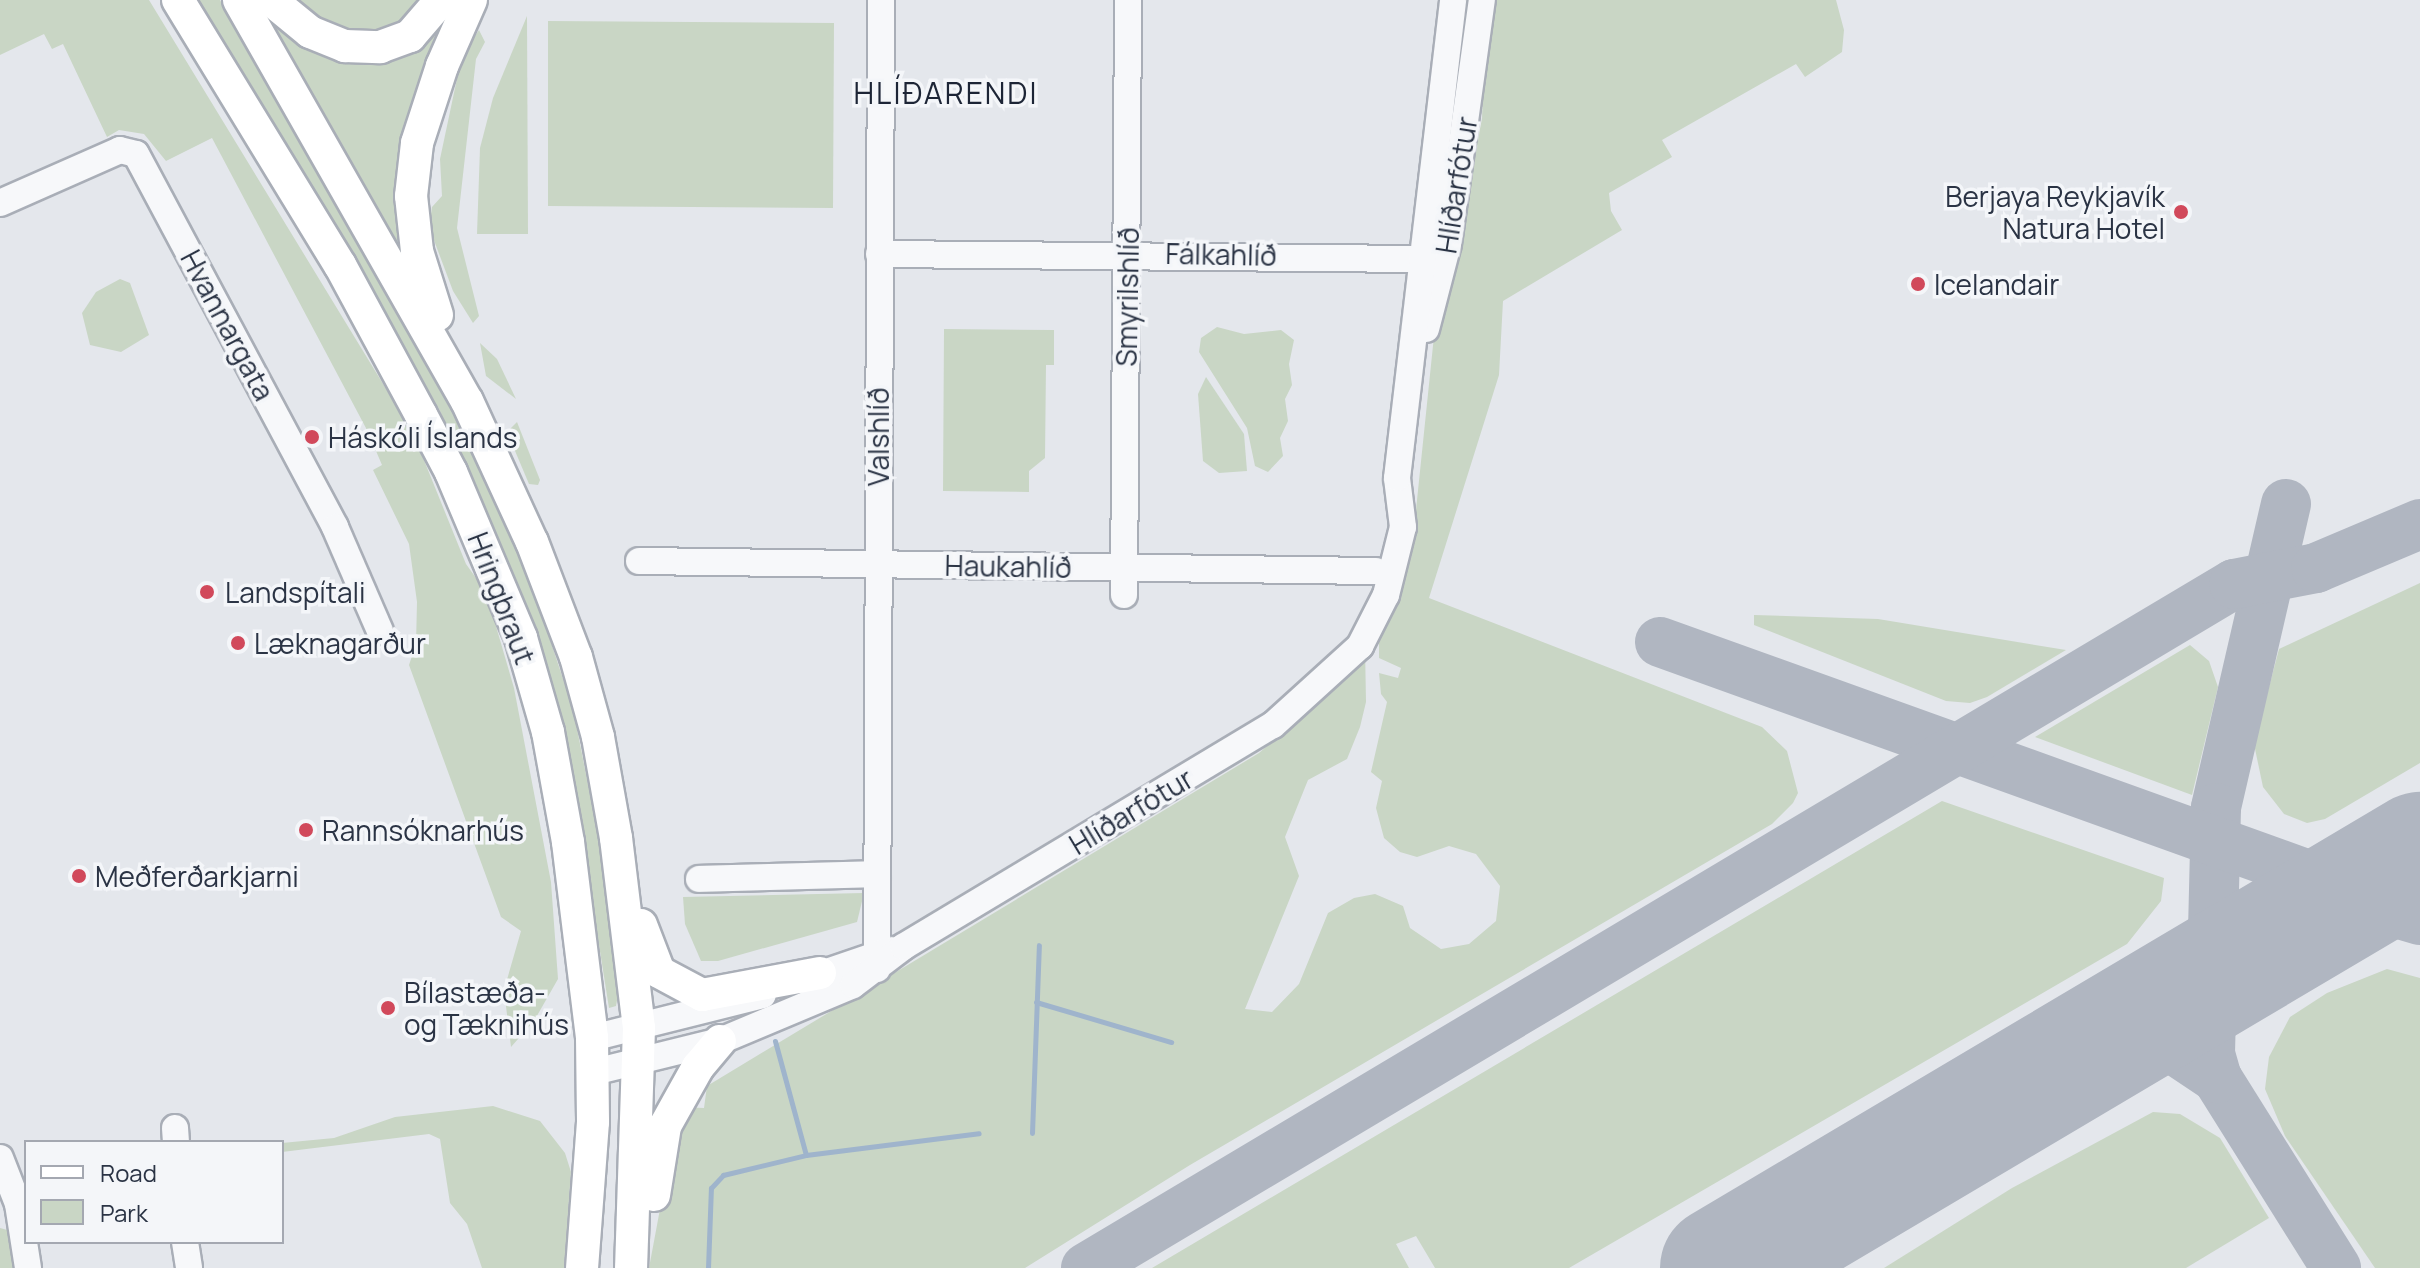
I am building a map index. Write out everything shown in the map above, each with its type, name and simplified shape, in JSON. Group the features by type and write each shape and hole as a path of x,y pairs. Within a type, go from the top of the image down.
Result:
{"main road":[{"path":"159,0 394,370"},
{"name":"Hringbraut","path":"178,0 340,265 451,472 521,638 548,732 565,829 592,1038 594,1072 582,1268"},
{"name":"Hringbraut","path":"239,0 467,401 532,542 576,657 598,737 616,838 639,1028 641,1061 633,1255"},
{"path":"271,0 310,32 345,46 380,47 410,36 441,0"},
{"path":"467,401 417,251 411,196 417,143 442,66 471,0"},
{"path":"616,838 649,951 659,972 673,984 702,995 820,973"},
{"path":"633,1255 652,1203 665,1126 698,1067 720,1041"}],"street":[{"name":"Valshlíð","path":"877,961 876,565 881,0"},
{"name":"Smyrilshlíð","path":"1124,595 1128,0"},
{"name":"Hlíðarfótur","path":"1345,656 1376,571 1397,491 1419,259 1453,0"},
{"name":"Hlíðarfótur","path":"1411,366 1431,317 1448,244 1482,0"},
{"name":"Hvannargata","path":"0,203 120,150 136,154 335,527 380,631"},
{"name":"Fálkahlíð","path":"879,254 1127,252 1419,259"},
{"name":"Hlíðarfótur","path":"594,1072 720,1041 819,1001 877,961 1273,725 1374,624 1393,574 1403,527 1397,491"},
{"name":"Haukahlíð","path":"639,561 1376,571"},
{"path":"699,879 877,874"},
{"name":"Hlíðarfótur","path":"592,1038 738,1004 820,973 877,961"},
{"path":"0,1158 18,1204 24,1242"},
{"path":"24,1244 28,1268"},
{"path":"185,1244 189,1268"}],"green space":[{"path":"0,0 149,0 413,433 466,564 486,592 514,688 551,882 558,979 534,1021 511,1047 504,990 521,931 501,917 409,665 416,644 417,602 409,544 373,470 382,465 367,430 212,138 166,161 144,134 119,130 107,137 63,44 52,49 44,34 0,55"},
{"path":"196,0 220,0 435,363 515,534 573,709 612,904 620,983 616,1006 609,1008 570,762 530,626 480,498 439,409"},
{"path":"246,0 343,56 452,9 442,45 411,272"},
{"path":"281,0 429,0 404,27 349,39"},
{"path":"1486,0 1836,0 1844,30 1842,52 1805,77 1796,64 1662,140 1672,157 1609,193 1611,211 1622,230 1503,301 1499,375 1429,598 1762,727 1787,751 1798,793 1793,803 1772,824 1190,1165 1025,1268 649,1268 679,1107 704,1108 707,1086 1259,753 1326,695 1365,646 1366,702 1360,727 1347,759 1308,780 1285,837 1299,876 1245,1009 1272,1012 1299,984 1328,913 1354,898 1375,894 1403,906 1410,928 1441,949 1469,944 1496,921 1500,886 1476,854 1449,846 1417,857 1400,852 1384,838 1376,808 1382,781 1371,772 1387,702 1381,694 1379,673 1398,678 1401,668 1379,658 1379,628 1411,558 1434,336 1482,119"},
{"path":"527,16 528,234 477,234 480,148 493,98"},
{"path":"548,21 834,23 833,208 548,206"},
{"path":"479,30 485,42 476,59 457,228 479,316 473,323 453,291 429,227 432,207 442,196 440,159 462,55"},
{"path":"120,279 130,283 149,335 121,352 90,345 82,313 96,292"},
{"path":"1217,327 1244,334 1281,330 1294,340 1289,364 1292,385 1285,399 1288,421 1280,438 1283,456 1268,472 1255,466 1247,428 1199,352 1201,338"},
{"path":"944,329 1054,330 1054,365 1046,365 1045,458 1029,471 1029,492 943,491"},
{"path":"480,343 497,359 516,399 486,376"},
{"path":"1206,377 1244,434 1247,471 1219,473 1203,461 1198,394"},
{"path":"517,422 540,480 538,485 529,484 507,432"},
{"path":"2420,583 2420,763 2325,819 2307,823 2284,814 2263,787 2254,744 2279,649"},
{"path":"1754,615 1878,619 2066,650 1987,697 1970,703 1946,701 1754,625"},
{"path":"2190,645 2209,661 2218,687 2192,795 2035,737"},
{"path":"1942,801 2164,878 2161,901 2127,944 1569,1268 1435,1268 1416,1236 1396,1244 1409,1268 1152,1268"},
{"path":"864,893 857,922 718,961 701,961 685,924 683,897"},
{"path":"2387,969 2420,978 2420,1268 2375,1268 2285,1136 2265,1089 2269,1057 2290,1017 2327,993"},
{"path":"493,1106 540,1121 565,1153 571,1172 564,1268 482,1268 467,1224 450,1203 440,1139 429,1134 284,1152 284,1143 334,1138 395,1117"},
{"path":"2153,1112 2180,1114 2220,1138 2269,1218 2186,1268 1884,1268 2012,1188"},
{"path":"0,1228 11,1231 14,1268 0,1268"}],"waterway":[{"path":"1032,1133 1039,945"},
{"path":"1036,1002 1171,1042"},
{"path":"775,1041 806,1155"},
{"path":"708,1268 711,1188 723,1175 806,1155 979,1133"}],"taxiway":[{"path":"2286,504 2216,808 2210,1054 2217,1078 2336,1268"},
{"path":"1086,1268 2234,584 2316,568 2420,524"},
{"path":"1660,642 2314,877 2355,880 2420,852"},
{"path":"2321,913 2369,905 2420,920"},
{"path":"2135,1023 2189,980 2206,952 2208,936"},
{"path":"2211,1019 2231,976 2255,952"},
{"path":"2094,1047 2143,1041 2169,1046 2217,1078"}],"runway":[{"path":"1722,1268 2420,854"}],"place":[{"name":"Berjaya Reykjavík Natura Hotel","path":"2181,212"},
{"name":"Icelandair","path":"1918,284"},
{"name":"Háskóli Íslands","path":"312,437"},
{"name":"Landspítali","path":"207,592"},
{"name":"Læknagarður","path":"238,643"},
{"name":"Rannsóknarhús","path":"306,830"},
{"name":"Meðferðarkjarni","path":"79,876"},
{"name":"Bílastæða- og Tæknihús","path":"388,1008"}],"district":[{"name":"HLÍÐARENDI","path":"946,93"}]}
